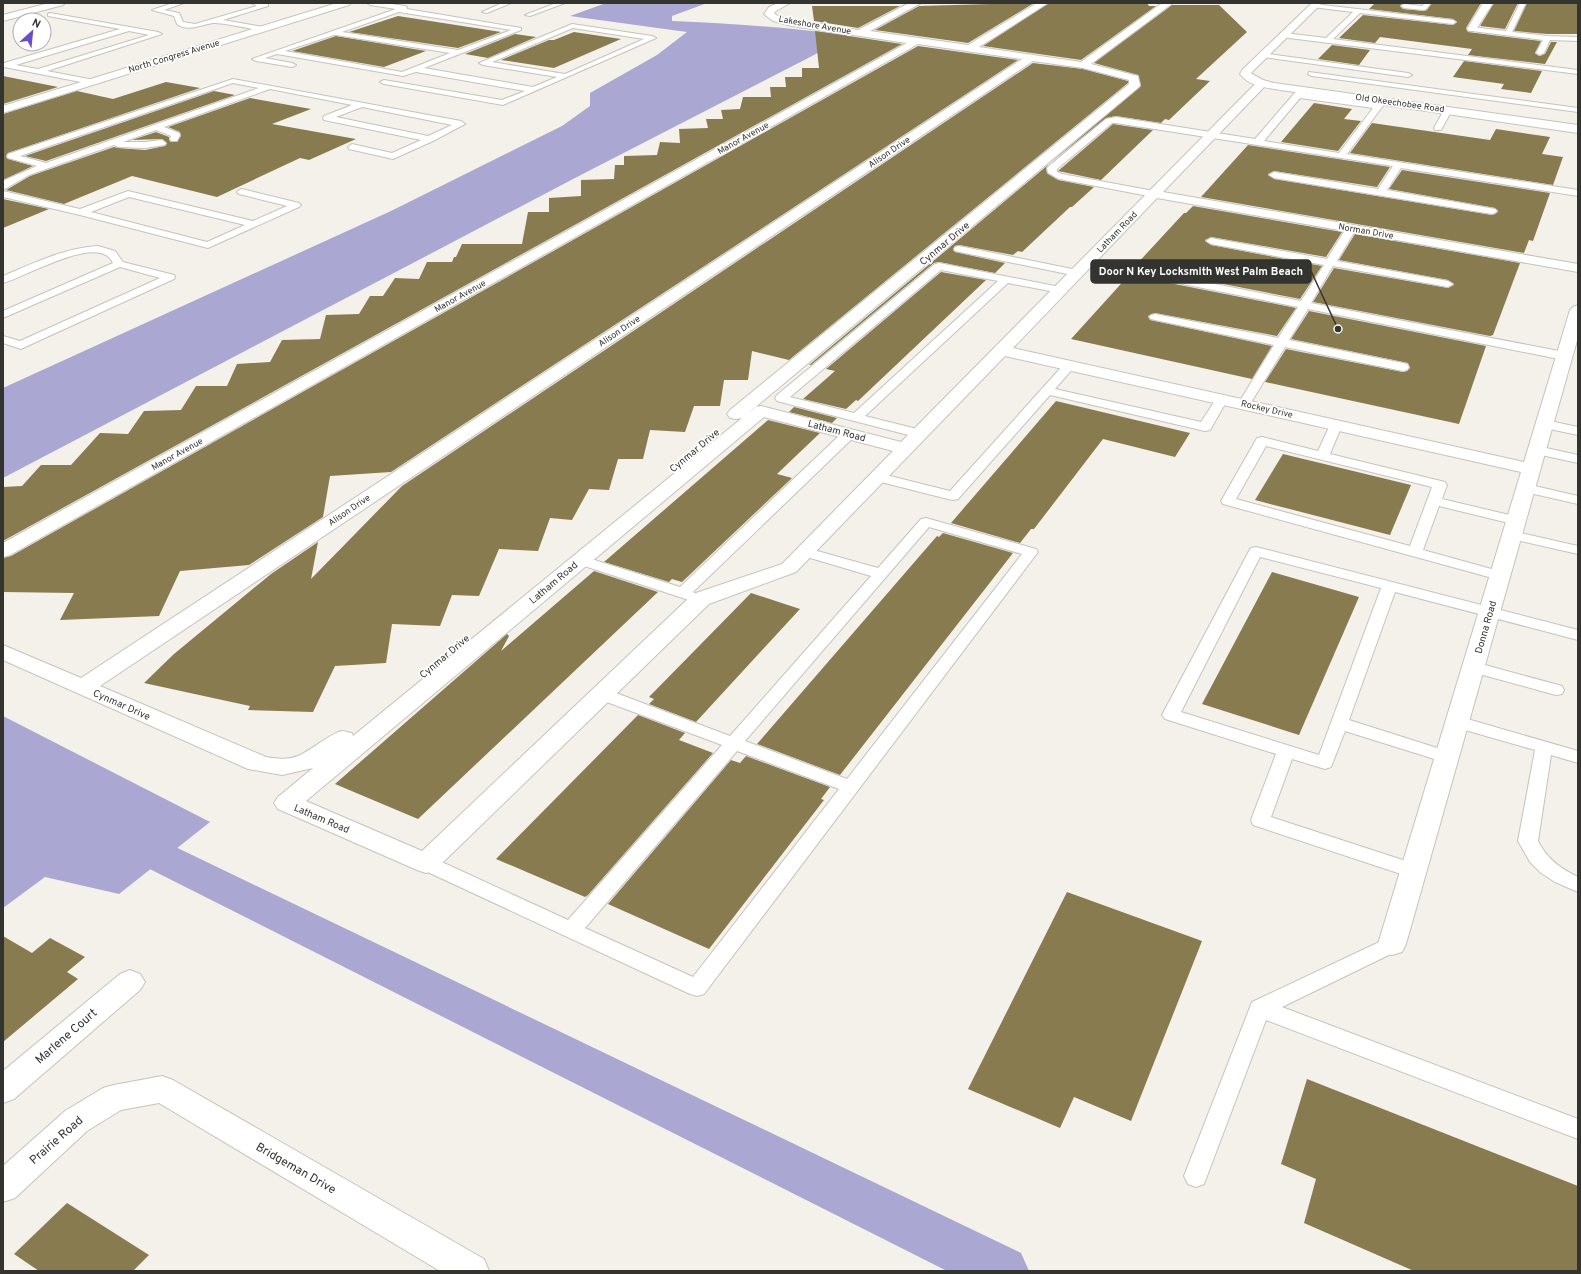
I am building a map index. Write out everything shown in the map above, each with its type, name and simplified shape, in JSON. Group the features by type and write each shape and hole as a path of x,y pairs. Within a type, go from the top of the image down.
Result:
{"street":[{"path":"3,18 60,3"},
{"name":"North Congress Avenue","path":"3,110 346,3"},
{"name":"Lakeshore Avenue","path":"785,3 772,9 769,14 783,22 859,33"},
{"path":"859,33 916,3"},
{"path":"969,49 1043,3"},
{"path":"859,33 1083,65 1168,3"},
{"path":"1472,29 1488,3"},
{"path":"1261,57 1316,4"},
{"path":"9,5 34,10"},
{"name":"Manor Avenue","path":"3,551 917,41"},
{"name":"Old Okeechobee Road","path":"1261,57 1245,74 1248,78 1300,92 1380,103 1448,110 1496,108 1578,128"},
{"name":"Alison Drive","path":"83,687 1031,58"},
{"name":"Cynmar Drive","path":"83,687 257,763 281,767 308,762 330,750 1135,85 1134,78 1083,65"},
{"name":"Latham Road","path":"906,449 853,426 761,411 287,802 426,863 602,694 692,596 789,568 906,449 1262,83"},
{"name":"Norman Drive","path":"1154,194 1578,268"},
{"name":"Donna Road","path":"1392,944 1501,576 1564,356 1577,320"},
{"name":"Rockey Drive","path":"1002,350 1532,469"},
{"path":"3,652 83,687"},
{"name":"Marlene Court","path":"3,1090 130,982"},
{"name":"Bridgeman Drive","path":"114,1098 162,1089 472,1271"},
{"name":"Prairie Road","path":"3,1187 76,1121 114,1098"}],"lane":[{"path":"181,3 155,10 177,14 180,24 195,26 266,5 254,3"},
{"path":"302,67 256,59 405,8 370,3"},
{"path":"485,12 508,3"},
{"path":"528,15 562,3"},
{"path":"1396,5 1424,8 1428,3"},
{"path":"1508,33 1523,3"},
{"path":"1316,4 1358,11 1453,22"},
{"path":"276,52 403,74 447,57 460,56 523,29 399,10"},
{"path":"1328,40 1358,11"},
{"path":"37,71 158,34 52,15"},
{"path":"214,21 263,29"},
{"path":"372,80 503,103 534,90 652,38 572,26 480,62 565,76"},
{"path":"91,82 6,65 128,29"},
{"path":"1472,29 1547,38 1578,39"},
{"path":"335,32 460,56"},
{"path":"539,32 553,34"},
{"path":"1284,35 1578,72"},
{"path":"1540,53 1547,38"},
{"path":"1261,57 1408,75"},
{"path":"415,69 534,90"},
{"path":"1312,74 1496,108 1578,110"},
{"path":"48,166 11,156 233,80 461,124 393,156 352,147"},
{"path":"3,187 8,182 26,173 269,87"},
{"path":"1257,143 1300,92"},
{"path":"1341,156 1380,103"},
{"path":"360,105 327,118 430,138"},
{"path":"1438,128 1448,110"},
{"path":"1154,194 1059,176 1053,173 1052,168 1111,120 1578,193"},
{"path":"156,127 176,135 174,139"},
{"path":"111,143 145,145 162,143"},
{"path":"1381,192 1398,165"},
{"path":"3,176 26,173"},
{"path":"1274,175 1492,210"},
{"path":"3,194 81,212 208,245 296,205 242,192"},
{"path":"81,212 128,194 254,224"},
{"path":"1244,404 1351,229"},
{"path":"1210,241 1448,284"},
{"path":"3,280 74,251 98,249 111,252 119,264"},
{"path":"959,249 1304,305 1564,356"},
{"path":"3,315 119,264 170,277 21,345 3,339"},
{"path":"920,434 853,426 781,398 939,266 1060,290"},
{"path":"580,560 692,596 853,426 1006,279"},
{"path":"1155,317 1403,367"},
{"path":"878,477 953,496 1070,365"},
{"path":"1047,391 1205,427 1222,399"},
{"path":"1545,424 1578,431"},
{"path":"1322,456 1336,425"},
{"path":"1415,552 1440,485 1262,442 1228,502 1501,576"},
{"path":"1532,469 1578,459"},
{"path":"1532,469 1578,500"},
{"path":"1434,501 1578,550"},
{"path":"426,863 571,930 697,988 1031,552 926,522 571,930"},
{"path":"1389,586 1325,763 1171,715 1256,551 1578,635"},
{"path":"805,552 881,574"},
{"path":"1474,667 1556,690"},
{"path":"602,694 851,787"},
{"path":"1457,722 1578,757"},
{"path":"1339,723 1447,757"},
{"path":"1544,747 1528,841 1534,854 1546,867 1562,878 1578,885"},
{"path":"1286,751 1260,820 1414,871"},
{"path":"1196,1176 1260,1008 1392,944"},
{"path":"1260,1008 1578,1129"}],"shaded area":[{"path":"606,3 707,3 672,16 672,21 760,26 848,35 814,55 575,178 3,478 3,388 391,211 562,126 590,106 590,93 657,55 687,32 570,16"},
{"path":"3,716 210,822 119,894 45,877 3,908"}],"building":[{"path":"1034,3 968,43 875,30 919,6"},
{"path":"1049,3 1147,3 1149,6 1156,6 1081,60 983,46"},
{"path":"1375,3 1403,3 1400,6 1403,9 1424,11 1427,10 1432,3 1481,3 1466,28 1468,32 1541,41 1535,53 1539,56 1545,54 1551,42 1557,42 1545,64 1468,55 1472,49 1380,37 1375,43 1339,38 1363,15 1453,25 1457,22 1453,19 1369,9"},
{"path":"1494,3 1518,3 1505,29 1480,26"},
{"path":"1527,3 1578,3 1578,34 1547,34 1514,31"},
{"path":"1172,5 1219,5 1247,32 1196,79 1210,81 1169,120 1165,119 1161,123 1116,116 1106,118 1050,163 1141,86 1138,75 1094,63"},
{"path":"812,6 900,6 858,28 814,21"},
{"path":"398,16 501,32 458,48 349,32"},
{"path":"815,31 902,44 3,541 3,487 22,486 41,465 71,465 100,433 128,434 144,411 181,410 196,386 227,386 237,364 270,362 282,340 320,339 326,315 359,314 370,296 383,296 395,278 419,279 427,262 452,262 462,244 522,244 528,212 549,212 549,198 581,196 581,180 614,179 615,165 624,165 624,156 657,155 660,142 680,143 679,129 708,128 706,119 723,119 721,110 740,109 743,97 771,97 770,87 786,87 785,77 802,77 802,68 819,68"},
{"path":"574,32 621,39 554,68 501,60 549,40 554,40"},
{"path":"515,34 536,37 488,58 465,54"},
{"path":"336,36 426,51 384,67 292,51"},
{"path":"1332,45 1370,50 1359,65 1318,59"},
{"path":"918,46 1018,60 391,472 330,476 323,517 249,565 180,571 159,616 60,620 74,593 3,592 3,558 11,556"},
{"path":"1464,61 1542,71 1531,93 1501,89 1504,84 1453,77"},
{"path":"1033,63 1083,69 1128,81 1128,83 789,360 752,351 748,380 724,380 720,406 694,406 685,432 650,430 643,459 618,459 609,490 589,489 572,520 550,518 538,551 499,549 479,596 452,595 440,626 392,624 386,663 335,666 313,712 248,710 250,706 144,683 174,654 271,574 318,542 311,579 402,486"},
{"path":"3,76 58,87 3,104"},
{"path":"166,82 200,88 8,153 6,157 8,159 33,166 3,180 3,114 77,91 113,99"},
{"path":"214,91 235,95 46,161 25,156"},
{"path":"250,98 311,109 272,124 356,139 309,160 300,158 217,197 132,176 64,204 6,190 30,176 114,147 145,150 165,146 167,143 162,139 132,140 156,132 169,137 171,142 177,142 181,136 180,132 168,127"},
{"path":"1314,103 1352,109 1344,119 1361,121 1338,151 1281,142"},
{"path":"1372,123 1490,140 1496,129 1550,137 1542,154 1563,157 1553,185 1350,153"},
{"path":"1113,124 1153,130 1101,180 1058,171"},
{"path":"1248,145 1390,167 1377,187 1274,171 1268,174 1274,179 1492,215 1498,212 1495,208 1389,189 1402,170 1550,193 1533,241 1529,240 1524,253 1201,197"},
{"path":"1048,165 1046,168 1047,173 1058,180 1094,187 1072,207 1070,207 1022,252 1018,251 1013,255 959,245 955,246 953,250 955,252 1005,263 995,273 939,262 934,263 811,365 809,365"},
{"path":"3,199 49,209 3,228"},
{"path":"1193,206 1342,232 1326,257 1211,237 1205,240 1211,245 1322,266 1300,299 1136,267 1137,266 1135,266 1184,213 1186,213"},
{"path":"1355,234 1520,263 1493,335 1490,336 1313,302 1334,268 1448,288 1454,285 1448,280 1339,260"},
{"path":"941,272 986,280 858,401 856,400 846,409 803,399 835,371 826,369"},
{"path":"1129,275 1296,308 1277,336 1155,313 1148,316 1150,320 1272,346 1252,379 1071,339"},
{"path":"1309,311 1486,346 1459,424 1265,382 1286,349 1403,372 1410,368 1408,363 1291,339"},
{"path":"1056,401 1190,433 1175,457 1103,439 1034,529 1031,529 1020,543 951,523"},
{"path":"794,407 837,418 832,423 789,412"},
{"path":"768,420 820,433 777,474 792,478 682,582 672,579 669,582 604,562"},
{"path":"1283,454 1411,485 1390,535 1255,500"},
{"path":"943,533 1013,553 840,775 757,744 937,536 939,537"},
{"path":"594,571 658,592 418,819 335,784 507,634 509,636 501,651"},
{"path":"1272,572 1359,597 1299,735 1202,704"},
{"path":"751,593 800,609 696,722 649,704 654,699 649,697"},
{"path":"638,715 685,733 679,740 713,753 588,895 585,897 496,859"},
{"path":"746,756 830,787 821,799 824,800 709,949 608,904 731,760 740,763"},
{"path":"1067,892 1202,941 1131,1121 1074,1097 1060,1128 968,1089"},
{"path":"3,936 32,953 50,938 85,957 67,972 78,979 3,1042"},
{"path":"1307,1079 1578,1186 1578,1271 1414,1271 1304,1223 1316,1179 1281,1164"},
{"path":"67,1203 149,1255 133,1271 39,1271 14,1254"}],"waterway":[{"path":"122,838 1002,1271"}],"place":[{"name":"Door N Key Locksmith West Palm Beach","path":"1338,329"}]}
